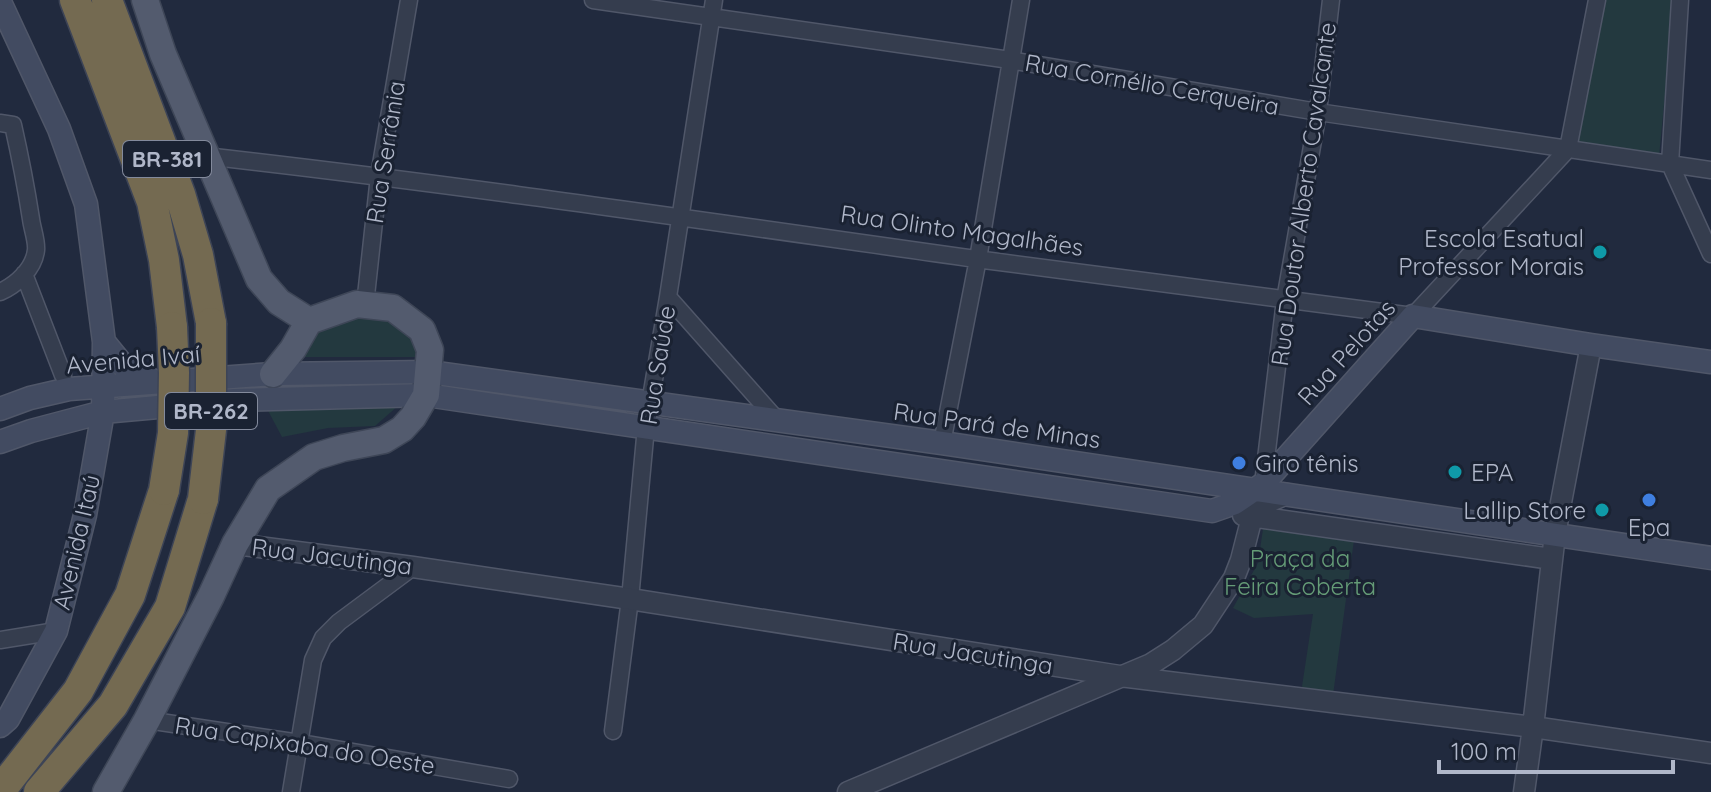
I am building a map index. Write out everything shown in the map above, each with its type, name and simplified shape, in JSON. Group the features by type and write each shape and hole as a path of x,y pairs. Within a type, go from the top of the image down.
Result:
{"highway":[{"name":"BR-381","path":"75,0 152,202 164,260 172,327"},
{"name":"BR-381","path":"107,0 180,194 198,255 211,323"},
{"name":"BR-262","path":"39,792 113,705 170,607 203,499 211,430 211,323"},
{"name":"BR-262","path":"0,791 78,691 130,595 164,490 173,433 172,327"}],"main road":[{"path":"145,0 163,54 259,279 279,302 309,321"},
{"name":"Avenida Itaú","path":"0,2 59,129 86,204 104,342 103,412 85,515 56,631 8,719 0,726"},
{"path":"106,792 147,720 235,544 268,489 314,457 384,440 402,429 413,417 427,383 430,350 422,330 393,308 357,304 309,321 293,349 273,374"},
{"name":"Rua Olinto Magalhães","path":"1413,316 1711,362"},
{"name":"Rua Pelotas","path":"1212,511 1235,503 1260,487 1413,316"},
{"path":"104,342 126,369 157,382"},
{"name":"Rua Pará de Minas","path":"273,374 427,383 651,403 1260,487 1287,494 1711,558"},
{"name":"Avenida Ivaí","path":"0,409 69,389 273,374"},
{"name":"Rua Pará de Minas","path":"235,400 427,383 646,427 1212,511"},
{"name":"Avenida Ivaí","path":"0,442 103,412 235,400"}],"street":[{"name":"Rua Serrânia","path":"365,305 379,176 409,0"},
{"name":"Rua Cornélio Cerqueira","path":"593,0 713,8 1318,112 1711,170"},
{"path":"942,443 978,259 1021,0"},
{"name":"Rua Doutor Alberto Cavalcante","path":"1260,487 1285,300 1318,112 1331,0"},
{"path":"1568,149 1597,0"},
{"path":"1680,0 1670,164 1711,254"},
{"name":"Rua Saúde","path":"613,731 630,599 646,427 713,8"},
{"path":"0,292 13,286 24,274 36,250 24,176 6,124"},
{"name":"Rua Pelotas","path":"1413,316 1568,149"},
{"name":"Rua Olinto Magalhães","path":"205,156 379,176 1413,316"},
{"path":"24,274 63,375"},
{"path":"668,297 777,420"},
{"path":"1524,792 1555,534 1591,345"},
{"path":"848,792 1151,664 1173,650 1203,625 1234,578 1252,517 1266,503 1287,494"},
{"name":"Rua Pará de Minas","path":"1212,511 1552,559"},
{"name":"Rua Jacutinga","path":"235,544 630,599 1120,676 1533,727 1711,753"},
{"path":"291,792 313,660 323,638 339,622 413,567"},
{"path":"0,640 56,631"},
{"name":"Rua Capixaba do Oeste","path":"147,720 509,779"}],"green space":[{"path":"1604,0 1674,0 1659,157 1574,145"},
{"path":"365,308 406,329 419,357 301,357 317,327"},
{"path":"265,405 399,405 375,426 328,428 282,437"},
{"name":"Praça da Feira Coberta","path":"1264,522 1354,540 1333,695 1301,693 1313,614 1254,618 1233,608 1258,563"}],"place":[{"name":"Escola Esatual Professor Morais","path":"1600,252"},
{"name":"Giro tênis","path":"1239,463"},
{"name":"EPA","path":"1455,472"},
{"name":"Epa","path":"1649,500"},
{"name":"Lallip Store","path":"1602,510"}]}
